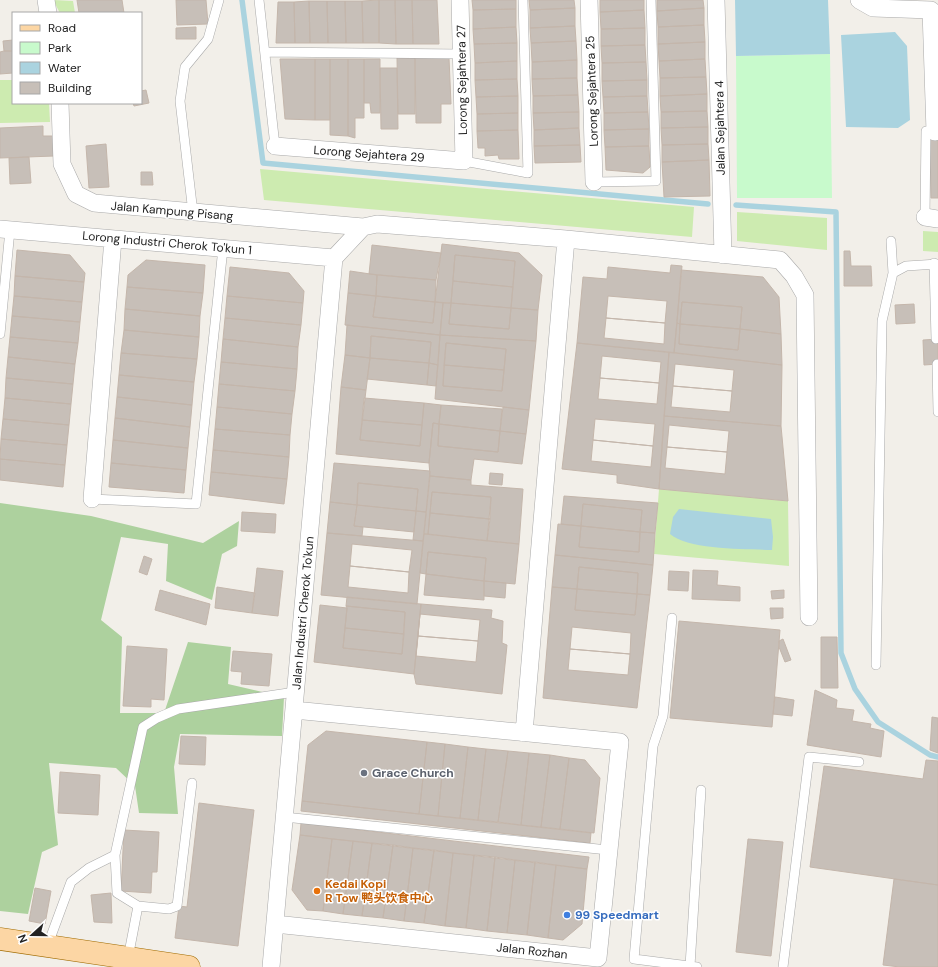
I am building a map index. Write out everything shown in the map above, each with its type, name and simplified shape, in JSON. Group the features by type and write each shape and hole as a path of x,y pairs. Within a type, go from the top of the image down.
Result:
{"main road":[{"path":"0,940 189,967"}],"street":[{"path":"46,0 48,12"},
{"name":"Lorong Sejahtera 27","path":"460,0 464,161"},
{"name":"Lorong Sejahtera 25","path":"589,0 594,182"},
{"name":"Jalan Sejahtera 4","path":"716,0 723,255"},
{"path":"859,0 873,8 931,10 937,132"},
{"name":"Jalan Kampung Pisang","path":"60,104 62,164 76,194 94,203 363,228 377,224 566,239 780,260 794,276 805,294 809,617"},
{"name":"Lorong Sejahtera 29","path":"275,146 464,161"},
{"path":"334,258 363,228"},
{"name":"Lorong Industri Cherok To'kun 1","path":"5,229 334,258"},
{"path":"92,499 113,239"},
{"path":"294,710 524,733 566,239"},
{"name":"Jalan Industri Cherok To'kun","path":"271,967 334,258"},
{"name":"Jalan Rozhan","path":"275,924 598,958 620,742 524,733"}],"lane":[{"path":"193,213 180,101 185,67 208,39 219,0"},
{"path":"259,0 275,146"},
{"path":"464,161 528,173 523,0"},
{"path":"594,182 656,181 651,0"},
{"path":"265,52 461,54"},
{"path":"931,218 926,131 937,132"},
{"path":"0,334 5,229"},
{"path":"876,665 882,321 893,273 891,241"},
{"path":"92,499 196,504 223,248"},
{"path":"893,273 906,266 936,264 936,339"},
{"path":"937,364 938,412"},
{"path":"672,618 663,716 653,746 634,960 694,966 701,790"},
{"path":"192,783 176,906 169,909 138,906 117,893 115,855 144,727 157,718 178,709 295,692"},
{"path":"783,967 809,757 859,762"},
{"path":"284,817 608,850"},
{"path":"47,947 71,882 89,868 115,855"},
{"path":"128,958 138,906"}],"green space":[{"path":"53,0 73,1 75,12 59,12"},
{"path":"830,54 832,198 737,198 736,56"},
{"path":"0,80 12,80 12,104 49,104 50,122 0,123"},
{"path":"260,169 694,207 692,237 264,200"},
{"path":"737,212 827,218 827,250 737,241"},
{"path":"923,231 938,232 938,252 923,251"},
{"path":"659,489 788,501 789,566 654,554"},
{"path":"0,503 91,516 203,543 239,521 237,546 222,554 212,600 166,581 168,544 121,537 101,620 122,637 120,713 164,713 188,642 231,647 228,684 284,697 282,736 180,734 174,767 178,814 139,813 135,786 116,768 49,763 58,845 42,852 28,914 0,911"}],"water":[{"path":"735,0 828,0 830,54 736,56"},
{"path":"895,32 907,46 910,120 898,128 846,127 841,35"},
{"path":"679,509 771,519 773,537 772,550 718,548 690,543 679,539 670,534 673,517"}],"building":[{"path":"77,0 122,0 124,12 79,12"},
{"path":"176,0 206,0 208,24 177,25"},
{"path":"379,0 379,43 363,43 362,1"},
{"path":"379,0 395,0 396,44 379,43"},
{"path":"395,0 412,0 413,44 396,44"},
{"path":"412,0 437,0 439,44 413,44"},
{"path":"472,0 516,0 516,9 473,10"},
{"path":"529,0 574,0 575,8 530,10"},
{"path":"600,0 644,0 644,10 600,12"},
{"path":"657,0 703,0 704,8 657,11"},
{"path":"309,1 327,1 328,43 310,43"},
{"path":"309,1 310,43 295,43 294,2"},
{"path":"327,1 345,1 346,43 328,43"},
{"path":"345,1 362,1 363,43 346,43"},
{"path":"278,2 294,2 295,43 276,43"},
{"path":"575,8 575,26 530,28 530,10"},
{"path":"704,8 704,25 658,27 657,11"},
{"path":"516,9 516,27 473,29 473,10"},
{"path":"644,10 645,28 601,29 600,12"},
{"path":"704,25 705,42 658,44 658,27"},
{"path":"575,26 576,41 531,43 530,28"},
{"path":"196,27 196,39 176,39 176,28"},
{"path":"516,27 517,43 474,44 473,29"},
{"path":"645,28 645,45 601,46 601,29"},
{"path":"12,40 12,51 4,51 3,41"},
{"path":"576,41 577,60 532,62 531,43"},
{"path":"705,42 705,59 659,61 658,44"},
{"path":"517,43 517,61 475,63 474,44"},
{"path":"645,45 646,62 602,63 601,46"},
{"path":"12,51 12,73 0,74 0,52"},
{"path":"397,58 415,58 415,114 398,114"},
{"path":"415,58 449,58 451,104 441,104 441,123 416,123"},
{"path":"280,59 315,59 315,120 285,119"},
{"path":"315,59 330,59 330,120 315,120"},
{"path":"330,59 348,59 348,136 330,135"},
{"path":"348,59 364,59 364,118 355,118 355,138 348,136"},
{"path":"364,59 380,59 380,113 371,113 370,103 364,103"},
{"path":"705,59 706,77 660,78 659,61"},
{"path":"577,60 577,78 532,79 532,62"},
{"path":"517,61 517,79 475,80 475,63"},
{"path":"646,62 647,80 602,81 602,63"},
{"path":"380,68 397,68 398,129 381,129"},
{"path":"706,77 707,94 660,96 660,78"},
{"path":"577,78 578,95 533,96 532,79"},
{"path":"517,79 518,96 476,97 475,80"},
{"path":"647,80 647,96 603,97 602,81"},
{"path":"146,90 149,103 134,106 133,104 142,104 142,91"},
{"path":"707,94 707,111 661,112 660,96"},
{"path":"578,95 579,112 533,113 533,96"},
{"path":"518,96 518,113 477,114 476,97"},
{"path":"647,96 648,112 604,113 603,97"},
{"path":"707,111 708,127 661,128 661,112"},
{"path":"579,112 579,128 534,130 533,113"},
{"path":"648,112 649,129 604,130 604,113"},
{"path":"518,113 518,130 477,131 477,114"},
{"path":"43,126 43,136 53,136 54,156 0,158 0,128"},
{"path":"708,127 708,144 662,145 661,128"},
{"path":"579,128 580,145 534,146 534,130"},
{"path":"649,129 649,146 605,147 604,130"},
{"path":"518,130 519,159 499,159 498,155 485,156 485,148 478,148 477,131"},
{"path":"930,139 938,140 938,198 931,198"},
{"path":"106,144 109,187 89,188 86,146"},
{"path":"708,144 709,160 662,162 662,145"},
{"path":"580,145 581,162 535,163 534,146"},
{"path":"649,146 650,167 643,173 606,170 605,147"},
{"path":"29,157 31,183 10,184 9,158"},
{"path":"709,160 710,196 664,197 662,162"},
{"path":"141,172 152,172 153,185 141,185"},
{"path":"442,244 519,253 542,275 538,310 511,308 515,261 455,255 451,303 435,302"},
{"path":"372,245 441,253 436,280 369,274"},
{"path":"17,250 70,255 85,273 84,282 15,276"},
{"path":"844,251 850,251 851,266 871,266 872,286 844,286"},
{"path":"455,255 515,261 513,287 453,281"},
{"path":"146,260 205,265 203,293 127,287 128,275"},
{"path":"671,265 682,266 674,353 577,343 583,277 607,279 608,267 670,273"},
{"path":"230,267 289,273 304,291 303,303 227,296"},
{"path":"681,270 763,277 779,297 781,334 740,329 742,307 682,302 680,324 677,323"},
{"path":"350,271 377,275 376,296 348,293"},
{"path":"377,275 436,280 435,302 376,296"},
{"path":"15,276 84,282 82,302 14,296"},
{"path":"453,281 513,287 511,308 451,303"},
{"path":"127,287 203,293 200,316 125,309"},
{"path":"348,293 376,296 373,317 433,323 435,302 443,303 440,335 345,325"},
{"path":"14,296 82,302 80,322 12,316"},
{"path":"227,296 303,303 301,325 225,318"},
{"path":"376,296 435,302 433,323 373,317"},
{"path":"608,296 667,301 665,323 606,318"},
{"path":"682,302 742,307 740,329 680,324"},
{"path":"443,303 451,303 449,324 509,329 511,308 538,310 536,341 440,335"},
{"path":"451,303 511,308 509,329 449,324"},
{"path":"914,304 915,323 896,324 895,305"},
{"path":"125,309 200,316 199,337 124,330"},
{"path":"12,316 80,322 78,343 10,337"},
{"path":"225,318 301,325 298,347 223,339"},
{"path":"606,318 665,323 664,344 604,338"},
{"path":"677,323 680,324 679,344 738,350 740,329 781,334 782,365 674,353"},
{"path":"680,324 740,329 738,350 679,344"},
{"path":"347,325 440,335 438,365 429,363 431,342 371,336 370,358 345,355"},
{"path":"124,330 199,337 197,359 121,353"},
{"path":"440,335 536,341 529,410 435,399","holes":["446,343 506,349 502,391 443,386"]},
{"path":"371,336 431,342 429,363 370,358"},
{"path":"10,337 78,343 75,364 8,357"},
{"path":"223,339 298,347 297,369 221,362"},
{"path":"938,339 938,364 924,365 923,340"},
{"path":"446,343 506,349 504,370 444,365"},
{"path":"577,343 669,352 659,489 617,483 617,475 562,469"},
{"path":"669,352 782,365 781,426 664,416"},
{"path":"121,353 197,359 194,382 119,375"},
{"path":"345,355 370,358 366,390 341,387"},
{"path":"602,356 661,362 659,383 600,378"},
{"path":"8,357 75,364 73,384 6,378"},
{"path":"370,358 429,363 427,385 367,379"},
{"path":"221,362 297,369 295,391 219,384"},
{"path":"429,363 438,365 436,386 427,385"},
{"path":"675,364 734,370 732,391 673,386"},
{"path":"444,365 504,370 502,391 443,386"},
{"path":"119,375 194,382 192,405 117,397"},
{"path":"6,378 73,384 71,404 5,398"},
{"path":"600,378 659,383 657,404 598,399"},
{"path":"219,384 295,391 292,414 217,407"},
{"path":"673,386 732,391 730,412 671,407"},
{"path":"341,387 366,390 360,440 420,446 424,403 441,405 439,424 433,423 429,463 336,454"},
{"path":"117,397 192,405 190,427 115,418"},
{"path":"5,398 71,404 69,425 3,419"},
{"path":"364,398 424,403 422,425 362,420"},
{"path":"441,405 502,409 500,431 439,424"},
{"path":"217,407 292,414 290,435 215,429"},
{"path":"503,407 529,410 526,434 500,431"},
{"path":"664,416 781,426 788,501 659,489"},
{"path":"115,418 190,427 188,448 113,440"},
{"path":"3,419 69,425 67,445 1,439"},
{"path":"595,419 655,424 653,446 593,440"},
{"path":"362,420 422,425 420,446 360,440"},
{"path":"433,423 439,424 438,446 498,452 500,431 526,434 522,464 474,459 471,480 430,476 429,463"},
{"path":"439,424 500,431 498,452 438,446"},
{"path":"669,425 729,431 727,452 667,447"},
{"path":"215,429 290,435 289,457 213,450"},
{"path":"1,439 67,445 65,465 0,459"},
{"path":"113,440 188,448 186,470 111,463"},
{"path":"593,440 653,446 651,467 591,461"},
{"path":"667,447 727,452 725,474 665,468"},
{"path":"213,450 289,457 287,479 211,472"},
{"path":"0,459 65,465 63,487 0,480"},
{"path":"111,463 186,470 184,493 109,487"},
{"path":"334,463 430,471 426,512 416,511 418,489 358,483 357,505 330,502"},
{"path":"211,472 287,479 284,504 209,495"},
{"path":"490,473 503,474 502,485 489,484"},
{"path":"430,476 471,480 471,485 523,489 519,544 487,541 491,497 432,492 428,534 424,534"},
{"path":"358,483 418,489 416,511 357,505"},
{"path":"432,492 491,497 490,519 430,513"},
{"path":"564,496 658,503 655,533 640,532 642,510 583,504 581,526 561,524"},
{"path":"330,502 357,505 354,526 363,527 362,536 327,533"},
{"path":"583,504 642,510 640,532 581,526"},
{"path":"357,505 416,511 414,532 354,526"},
{"path":"416,511 426,512 423,541 413,540"},
{"path":"242,512 276,514 275,533 241,531"},
{"path":"430,513 490,519 487,541 428,534"},
{"path":"558,524 581,526 579,547 639,552 640,532 655,533 653,565 555,555"},
{"path":"581,526 640,532 639,552 579,547"},
{"path":"327,533 423,541 417,604 321,595"},
{"path":"424,534 519,544 515,584 484,581 486,558 428,552 426,574 420,573"},
{"path":"352,544 412,550 409,572 350,566"},
{"path":"428,552 486,558 484,581 426,574"},
{"path":"555,555 653,565 650,595 637,594 638,573 579,567 577,589 552,587"},
{"path":"144,556 152,559 147,575 139,572"},
{"path":"350,566 409,572 408,593 348,587"},
{"path":"579,567 638,573 637,594 577,589"},
{"path":"257,568 283,571 278,616 252,613"},
{"path":"693,570 718,571 717,585 740,587 740,601 692,599"},
{"path":"669,571 689,572 688,591 668,590"},
{"path":"426,574 484,581 484,600 424,595"},
{"path":"484,581 506,583 505,598 484,596"},
{"path":"217,587 255,593 252,613 215,608"},
{"path":"552,587 577,589 575,610 635,615 637,594 650,595 637,708 543,698"},
{"path":"577,589 637,594 635,615 575,610"},
{"path":"160,590 210,604 206,625 155,610"},
{"path":"784,590 784,598 772,599 771,591"},
{"path":"347,597 421,604 414,674 314,662 320,605 347,608 343,648 402,654 405,612 346,606"},
{"path":"421,604 492,610 491,618 503,621 502,643 507,645 502,694 416,684 414,674"},
{"path":"346,606 405,612 404,634 345,628"},
{"path":"770,608 783,608 783,618 771,619"},
{"path":"420,614 480,620 478,641 418,636"},
{"path":"679,621 780,630 772,727 670,718"},
{"path":"572,627 631,633 630,654 570,649"},
{"path":"345,628 404,634 402,654 343,648"},
{"path":"418,636 478,641 476,662 416,656"},
{"path":"821,637 837,637 838,688 821,688"},
{"path":"783,639 791,660 785,662 779,647 779,641"},
{"path":"127,646 167,649 164,700 151,699 151,707 123,706"},
{"path":"570,649 630,654 628,675 568,670"},
{"path":"233,651 272,654 269,686 241,684 242,672 231,671"},
{"path":"815,690 837,700 836,708 854,710 852,721 871,724 870,728 884,731 881,757 807,745"},
{"path":"775,697 794,700 792,716 773,714"},
{"path":"932,717 938,718 938,753 930,750"},
{"name":"Grace Church","path":"326,731 427,742 419,814 302,801 308,745"},
{"path":"181,736 206,737 205,765 179,764"},
{"path":"427,742 445,744 438,816 419,814"},
{"path":"445,744 468,747 460,818 438,816"},
{"path":"468,747 486,749 478,820 460,818"},
{"path":"486,749 508,751 498,822 478,820"},
{"path":"508,751 529,753 521,825 498,822"},
{"path":"529,753 550,755 541,827 521,825"},
{"path":"550,755 569,758 560,829 541,827"},
{"path":"569,758 585,760 600,778 594,833 560,829"},
{"path":"926,760 938,761 938,885 810,867 824,766 923,779"},
{"path":"60,772 100,775 98,815 58,813"},
{"path":"302,801 591,833 590,843 301,811"},
{"path":"199,803 254,810 238,946 175,938 179,906 187,907"},
{"path":"301,823 589,857 587,869 300,835"},
{"path":"124,830 159,832 157,872 152,872 151,893 121,891"},
{"path":"300,835 332,839 323,911 307,910 292,890"},
{"path":"332,839 353,841 343,914 323,911"},
{"path":"748,839 783,842 771,956 736,952"},
{"path":"353,841 372,843 362,916 343,914"},
{"path":"372,843 393,845 383,918 362,916"},
{"path":"393,845 413,848 404,921 383,918"},
{"path":"413,848 434,850 424,923 404,921"},
{"path":"434,850 453,853 445,926 424,923"},
{"path":"453,853 474,855 466,928 445,926"},
{"path":"474,855 495,857 487,931 466,928"},
{"path":"495,857 515,860 507,933 487,931"},
{"path":"515,860 535,862 527,935 507,933"},
{"path":"535,862 556,865 548,938 527,935"},
{"path":"556,865 587,869 582,924 563,940 548,938"},
{"path":"894,879 938,885 938,967 900,967 883,965"},
{"path":"35,888 51,891 45,924 29,921"},
{"path":"111,893 112,923 94,922 91,895"}],"waterway":[{"path":"242,0 263,163 708,204"},
{"path":"736,205 836,212 841,653 855,689 878,722 930,755 938,757"}],"place":[{"name":"Grace Church","path":"364,773"},
{"name":"Kedai Kopi R Tow 鸭头饮食中心","path":"317,891"},
{"name":"99 Speedmart","path":"567,915"}]}
